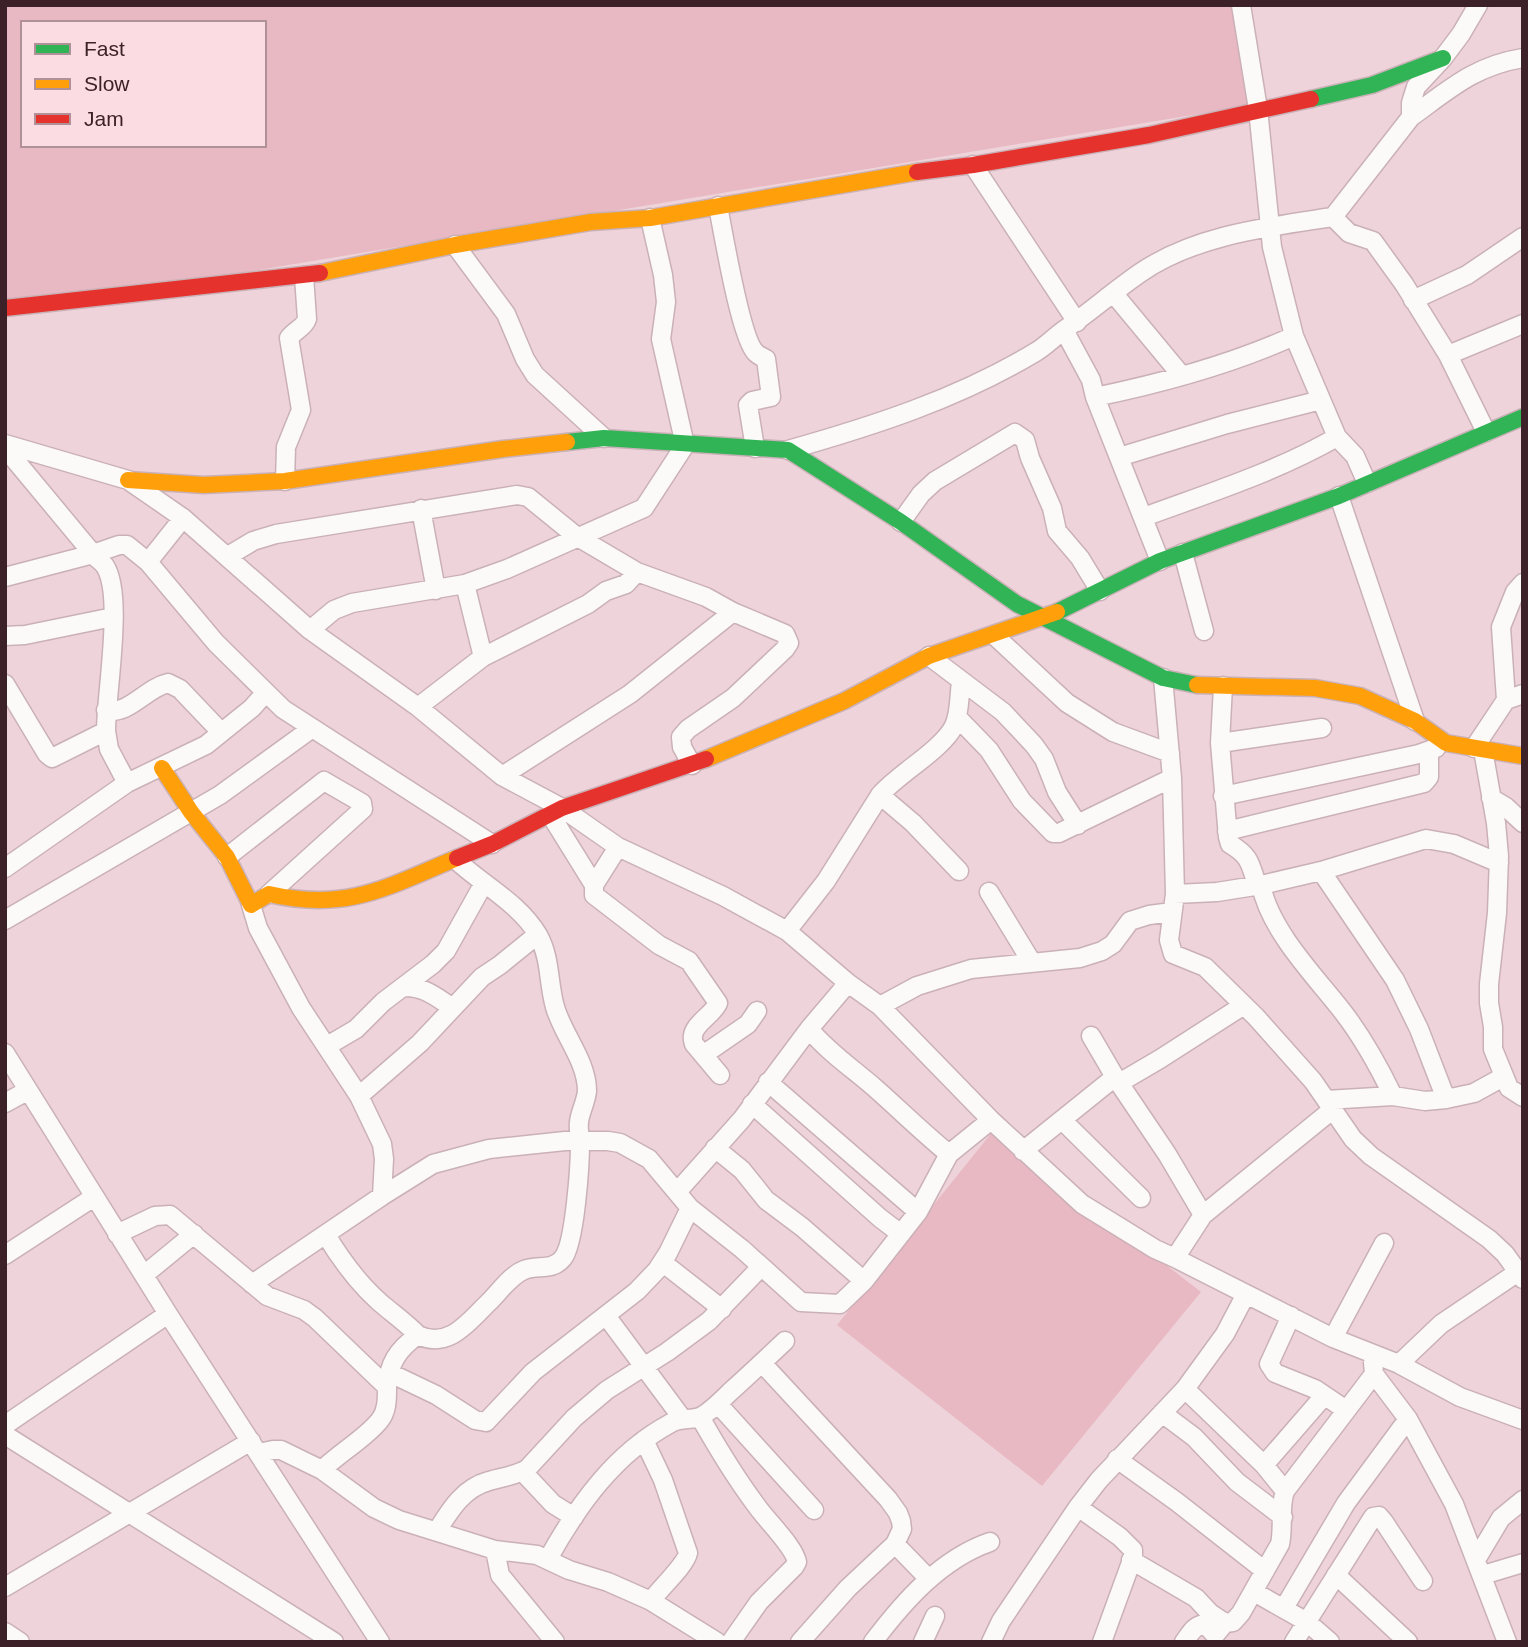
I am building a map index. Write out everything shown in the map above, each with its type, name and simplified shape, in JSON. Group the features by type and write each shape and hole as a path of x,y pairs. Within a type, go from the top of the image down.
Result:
{"street":[{"path":"1241,5 1258,109 1272,247 1294,336 1337,437 1351,450 1367,483"},
{"path":"1411,117 1411,103 1416,87 1443,58 1478,5"},
{"path":"5,308 304,275 455,245 592,222 650,218 905,173 973,165 1149,135 1372,85 1443,58"},
{"path":"5,446 128,480 204,485 285,481 503,449 604,438 788,450 907,414 1002,371 1037,351 1141,272 1175,255 1221,238 1271,226 1333,217 1411,117 1471,73 1503,61 1523,58"},
{"path":"973,165 1071,326 1095,397 1160,561"},
{"path":"718,206 741,318 753,348 766,359 769,371 771,397 751,401 748,405 755,448"},
{"path":"1333,217 1349,233 1373,241 1448,355 1486,432"},
{"path":"310,630 334,610 352,603 465,584 507,569 644,508 685,445 661,339 666,302 663,275 650,218"},
{"path":"1413,300 1454,283 1523,237"},
{"path":"455,245 506,314 525,359 535,374 604,438"},
{"path":"285,481 286,447 300,416 289,338 293,332 305,325 307,319 304,275"},
{"path":"1114,294 1182,376"},
{"path":"1448,355 1523,324"},
{"path":"1095,397 1242,358 1294,336"},
{"path":"1119,457 1227,424 1321,400"},
{"path":"269,894 299,901 344,900 364,896 456,860 556,811 692,765 844,701 929,656 996,637 1046,618 1160,561 1339,496 1523,417"},
{"path":"901,522 921,494 935,481 1015,433 1025,440 1052,508 1057,531 1080,558 1100,591"},
{"path":"1144,517 1232,485 1337,437"},
{"path":"5,446 105,566 110,580 113,617 106,731 108,749 128,783"},
{"path":"788,450 901,522 1017,604 1163,678 1198,685 1315,688 1360,696 1415,721 1446,743 1523,756"},
{"path":"128,480 183,518 310,630 418,708 502,776 618,847 723,896 787,931 848,983 880,1006 991,1121 1082,1204 1155,1249 1333,1338 1399,1364 1460,1397 1523,1420"},
{"path":"228,556 253,541 276,534 421,509 517,495 528,497 576,537 637,572 706,597 733,612 785,634 789,643 785,649 753,681 681,737 682,747 692,765"},
{"path":"1339,496 1415,721"},
{"path":"421,509 436,590"},
{"path":"148,562 183,518"},
{"path":"8,572 127,545 148,562 216,643 283,709 492,844"},
{"path":"1183,553 1204,631"},
{"path":"418,708 482,657 588,604 606,591 626,584 637,572"},
{"path":"1523,583 1509,606 1501,627 1514,697 1479,749 1496,823 1499,863 1497,913 1489,984 1493,1049 1509,1087 1523,1097"},
{"path":"465,584 482,657"},
{"path":"502,776 630,694 733,612"},
{"path":"5,636 25,635 113,617"},
{"path":"996,637 1067,703 1113,732 1170,753"},
{"path":"929,656 1003,712 1034,745 1077,825"},
{"path":"1163,678 1172,778 1175,894 1169,940 1173,954 1205,967 1244,1005 1299,1064 1353,1139 1371,1156 1489,1239 1505,1254 1521,1277 1441,1324 1399,1364"},
{"path":"787,931 826,881 880,795 946,737 957,717 961,681"},
{"path":"106,710 111,712 124,708 167,683 180,689 221,732"},
{"path":"5,684 52,758 106,731"},
{"path":"1223,685 1220,743 1223,796 1230,844 1242,850 1249,859 1273,917 1365,1044 1393,1096"},
{"path":"6,867 128,783 206,745 266,692"},
{"path":"957,717 989,750 1021,801 1048,830 1059,833 1172,778"},
{"path":"1220,743 1322,728"},
{"path":"5,920 220,795 311,729"},
{"path":"1223,796 1429,752 1446,743"},
{"path":"1227,831 1424,783 1429,777 1429,752"},
{"path":"162,768 191,812 207,828 227,857 251,905 258,928 308,1019 359,1097 382,1144 382,1196"},
{"path":"227,857 324,781 362,803 363,809 269,894 251,905"},
{"path":"880,795 913,823 959,871"},
{"path":"1491,798 1506,807 1523,823"},
{"path":"556,811 593,886 594,895 659,945 689,961 711,990 718,1003 717,1007 694,1030 692,1038 720,1075"},
{"path":"1175,894 1217,892 1259,885 1426,839 1454,844 1499,863"},
{"path":"593,886 618,847"},
{"path":"326,1235 345,1266 388,1310 418,1335 437,1339 454,1334 473,1320 523,1270 554,1266 562,1260 568,1249 572,1233 580,1142 579,1121 587,1093 585,1079 555,1010 546,952 537,934 518,910 456,860"},
{"path":"1321,870 1395,980 1419,1030 1446,1100"},
{"path":"327,1046 356,1030 383,1002 446,951 484,883"},
{"path":"989,892 1031,961"},
{"path":"880,1006 917,986 971,969 1080,958 1102,951 1113,944 1129,921 1172,912"},
{"path":"359,1097 420,1043 482,977 537,934"},
{"path":"677,1192 752,1104 848,983"},
{"path":"403,987 417,986 429,991 453,1008"},
{"path":"1023,1151 1117,1080 1160,1059 1244,1005"},
{"path":"704,1055 748,1024 757,1011"},
{"path":"809,1029 839,1060 869,1082 949,1154"},
{"path":"1091,1036 1203,1215"},
{"path":"5,1053 167,1314 380,1642"},
{"path":"1175,1258 1203,1215 1329,1105 1393,1096 1424,1101 1446,1100 1474,1093 1503,1077"},
{"path":"768,1082 918,1212"},
{"path":"5,1103 27,1091"},
{"path":"752,1104 901,1234"},
{"path":"1062,1120 1141,1198"},
{"path":"252,1284 433,1164 489,1149 565,1141 620,1143 637,1151 649,1159 690,1208 805,1304 840,1304 864,1280 918,1212 949,1154 991,1121"},
{"path":"715,1147 742,1170 766,1200 864,1280"},
{"path":"5,1255 94,1197"},
{"path":"117,1234 155,1216 170,1215 267,1296 304,1310 388,1380 436,1395 475,1420 483,1422 533,1372 637,1291 662,1262 690,1208"},
{"path":"144,1275 194,1234"},
{"path":"1333,1338 1384,1243"},
{"path":"662,1262 722,1309"},
{"path":"437,1531 459,1498 481,1483 523,1472 574,1418 607,1390 667,1352 722,1309 761,1266"},
{"path":"990,1642 1001,1621 1078,1507 1117,1459 1185,1390 1225,1334 1245,1294"},
{"path":"5,1425 167,1314"},
{"path":"1292,1316 1270,1366 1275,1373 1295,1380 1346,1410"},
{"path":"607,1317 691,1417 795,1553 797,1562 794,1567 759,1602 731,1642"},
{"path":"322,1470 378,1422 386,1406 388,1380 400,1349 418,1335"},
{"path":"548,1559 573,1517 605,1474 644,1440 718,1404 785,1341"},
{"path":"1371,1353 1374,1374 1408,1419 1454,1504 1507,1642"},
{"path":"762,1363 894,1506 900,1516 902,1529 895,1544 848,1588 800,1642"},
{"path":"1220,1633 1233,1622 1254,1592 1280,1544 1285,1491 1374,1374"},
{"path":"1185,1390 1264,1465 1285,1491"},
{"path":"1264,1465 1324,1396"},
{"path":"718,1404 814,1510"},
{"path":"1162,1413 1194,1437 1237,1482 1283,1517"},
{"path":"1284,1608 1346,1503 1408,1419"},
{"path":"5,1435 334,1642"},
{"path":"644,1440 663,1480 688,1553 684,1564 661,1586 651,1601"},
{"path":"5,1587 130,1512 255,1447 281,1450 322,1470 374,1508 400,1520 495,1550 527,1553 548,1559 651,1601 711,1640"},
{"path":"1117,1459 1265,1571"},
{"path":"523,1472 553,1504 573,1517"},
{"path":"1480,1567 1501,1518 1523,1500"},
{"path":"1078,1507 1133,1550 1102,1642"},
{"path":"1294,1642 1373,1517 1376,1516 1384,1522 1423,1581"},
{"path":"873,1642 929,1579 960,1555 990,1542"},
{"path":"895,1544 929,1579"},
{"path":"495,1550 500,1575 555,1642"},
{"path":"1131,1560 1196,1598 1210,1613 1220,1633"},
{"path":"1480,1567 1523,1563"},
{"path":"1336,1575 1408,1642"},
{"path":"1254,1592 1307,1622 1330,1642"},
{"path":"923,1642 936,1616"},
{"path":"1184,1642 1200,1625 1205,1624 1220,1633"},
{"path":"5,1632 20,1642"}],"shaded area":[{"path":"5,5 1237,5 1253,105 5,312"},
{"path":"993,1131 1201,1292 1042,1486 837,1325"}],"traffic: fast":[{"path":"1311,99 1372,85 1443,58"},
{"path":"1057,612 1160,561 1339,496 1523,417"},
{"path":"567,442 604,438 788,450 901,522 1017,604 1163,678 1197,685"}],"traffic: slow":[{"path":"320,273 455,245 591,222 650,218 917,172"},
{"path":"128,480 204,485 285,481 567,442"},
{"path":"706,759 844,701 929,656 1057,612"},
{"path":"1197,685 1315,688 1360,696 1415,721 1446,743 1523,756"},
{"path":"162,768 191,812 227,857 251,905 269,894 321,900 366,894 457,858"}],"traffic: jam":[{"path":"917,172 1149,135 1311,99"},
{"path":"5,308 320,273"},
{"path":"457,858 492,844 562,808 706,759"}]}
